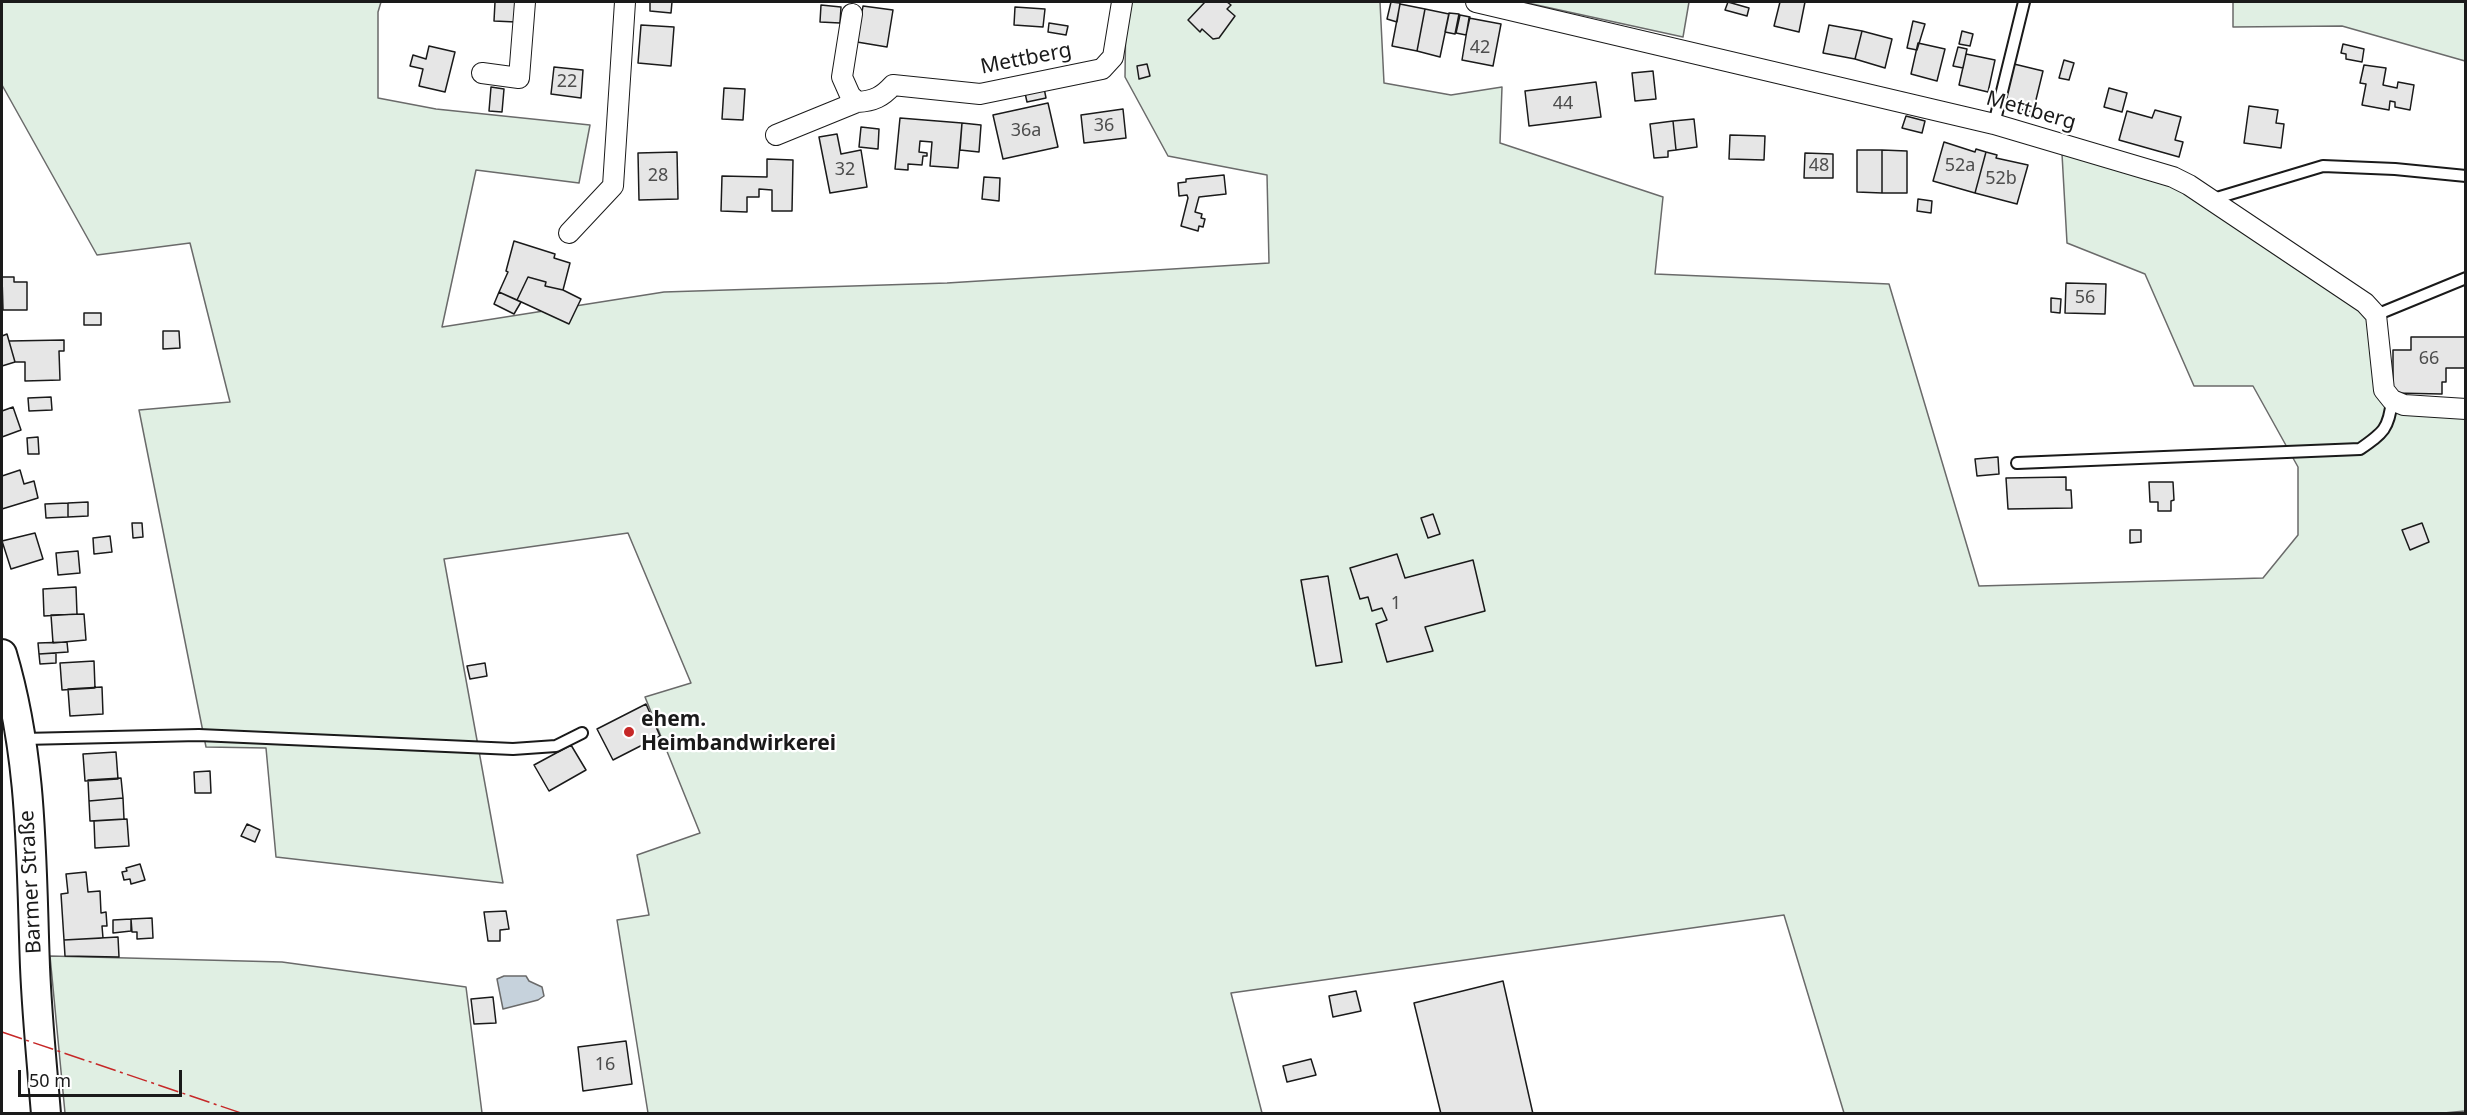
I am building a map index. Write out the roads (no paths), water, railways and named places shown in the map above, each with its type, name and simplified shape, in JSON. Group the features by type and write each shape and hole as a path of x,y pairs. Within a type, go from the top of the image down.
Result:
{"main road":[{"name":"Barmer Straße","path":"2,654 14,696 22,739 32,857 35,969 46,1113"}],"street":[{"path":"482,73 519,78 525,2"},
{"path":"569,233 613,186 625,2"},
{"name":"Mettberg","path":"776,135 857,102 871,101 883,95 893,85 980,94 1102,69 1113,57 1122,2"},
{"name":"Mettberg","path":"1476,2 1994,124 2173,177 2365,303 2376,315"},
{"path":"852,14 842,77 850,95 857,102"},
{"path":"2376,315 2384,390 2392,400 2404,405 2466,409"}],"lane":[{"path":"1994,124 2024,2"},
{"path":"2210,200 2323,166 2396,169 2466,176"},
{"path":"2376,315 2466,278"},
{"path":"2017,463 2360,449 2382,434 2390,417 2392,400"},
{"path":"22,739 199,735 513,749 556,746 582,733"}],"place":[{"name":"ehem. Heimbandwirkerei","path":"629,732"}]}
